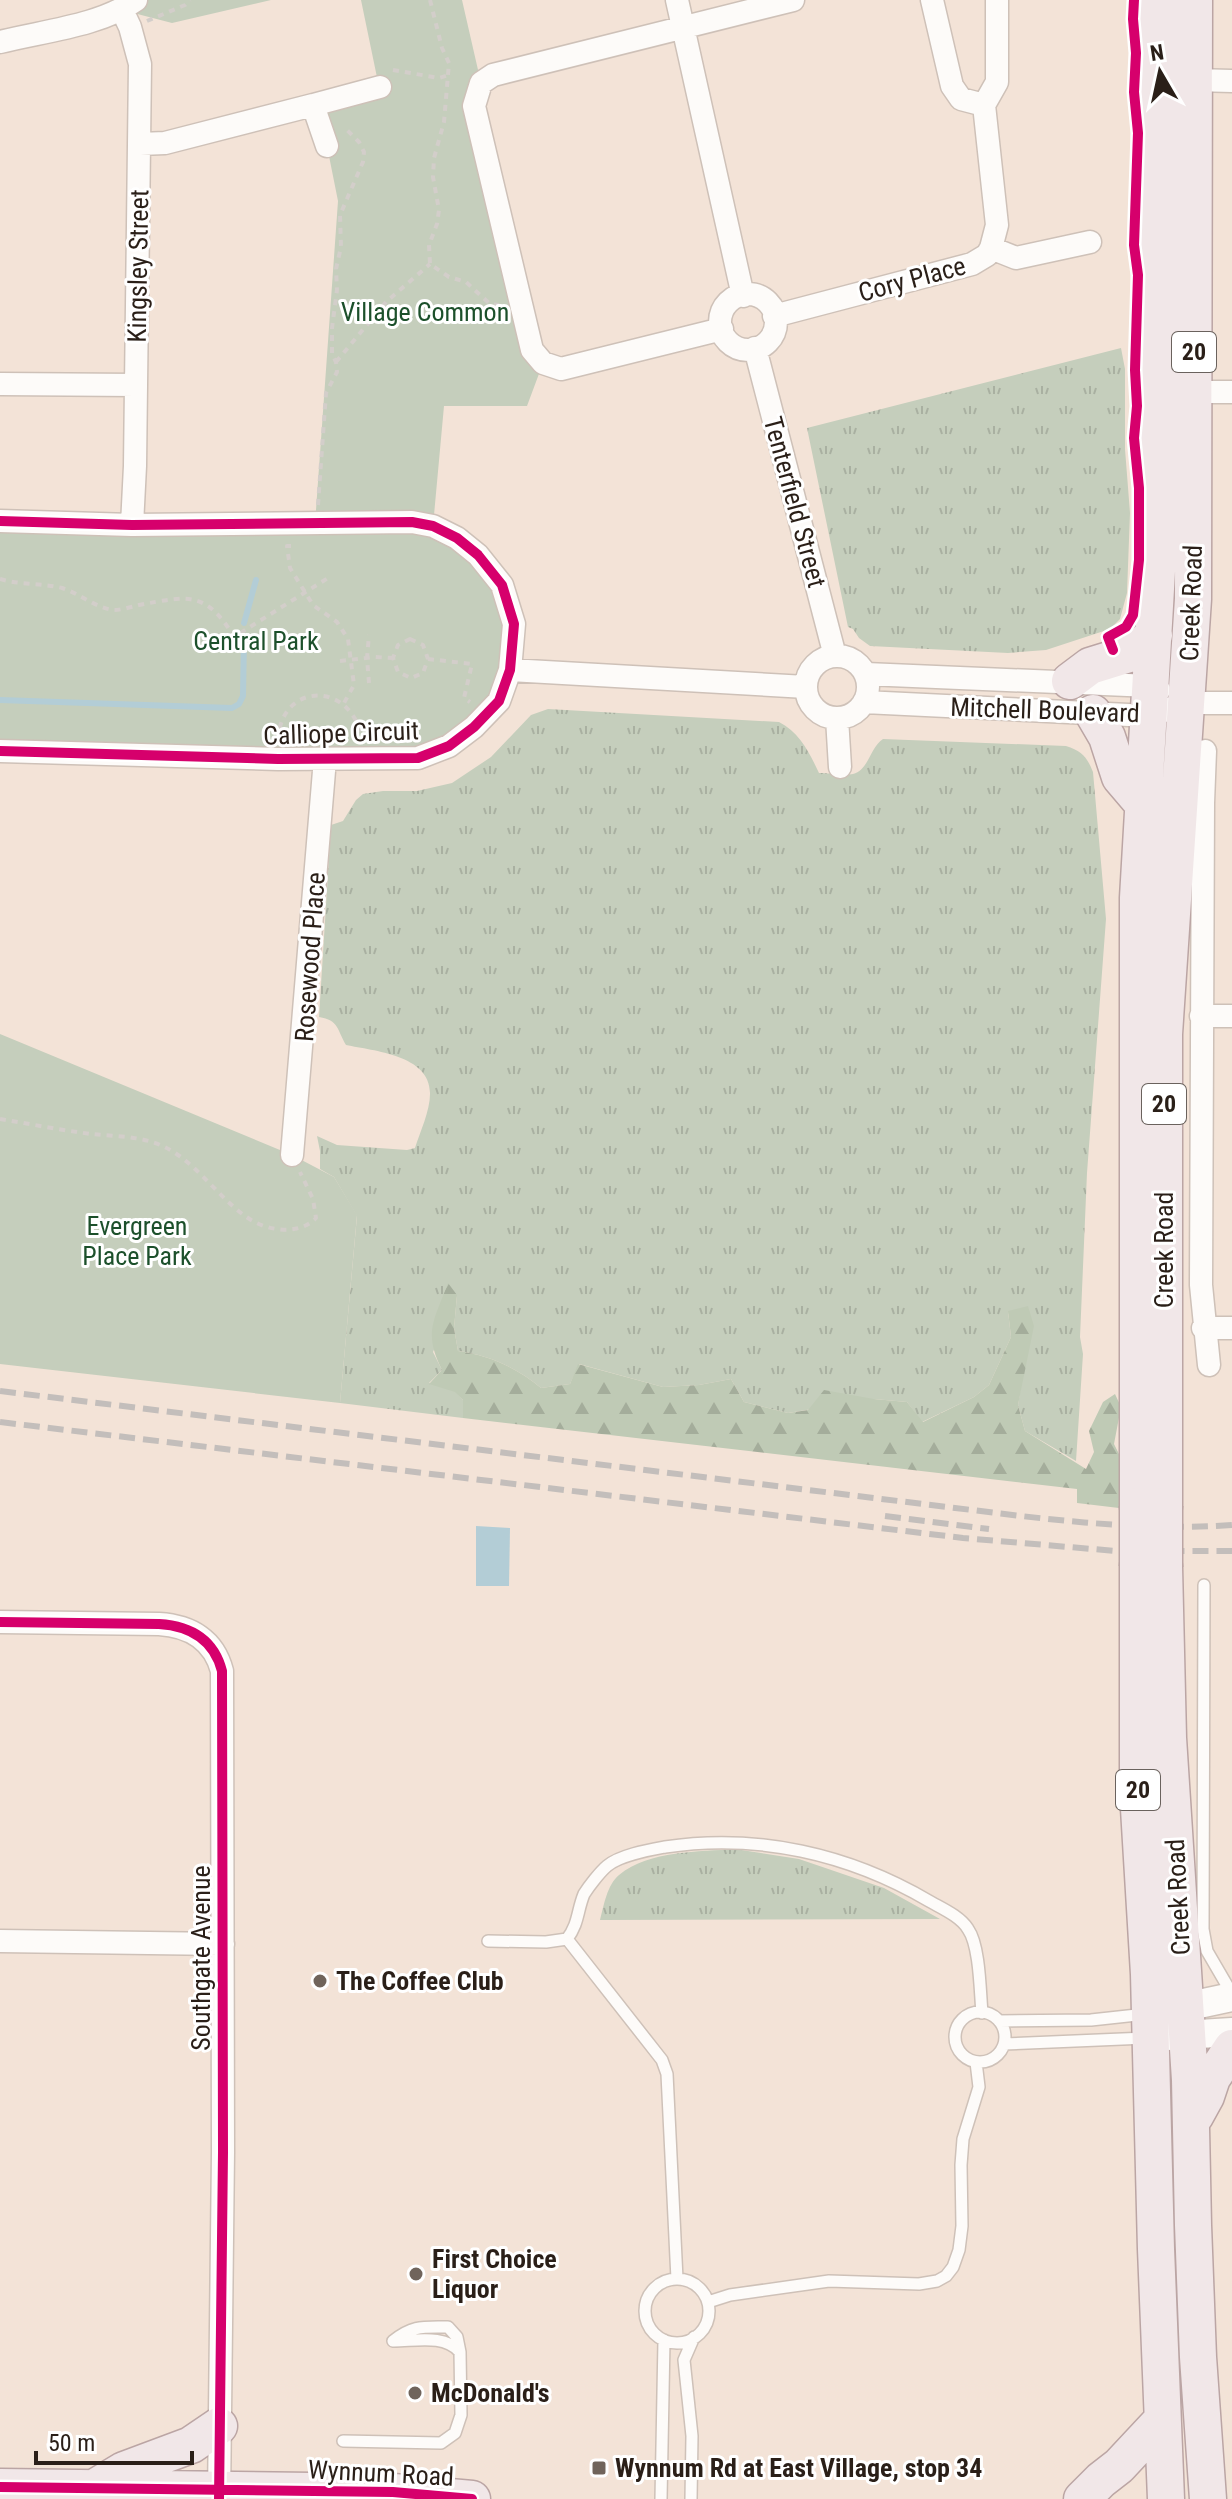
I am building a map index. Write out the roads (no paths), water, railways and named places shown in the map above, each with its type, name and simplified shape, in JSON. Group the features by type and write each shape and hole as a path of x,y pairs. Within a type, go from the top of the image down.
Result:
{"main road":[{"name":"Creek Road","path":"1158,0 1159,537 1138,898 1151,1566 1138,1792 1168,2023 1191,2123 1200,2383 1208,2499"},
{"name":"Creek Road","path":"1151,1506 1164,1034 1193,599 1194,0"},
{"path":"1070,681 1090,666 1132,653 1154,635"},
{"path":"1093,713 1107,737 1120,777 1143,804"},
{"name":"Creek Road","path":"1166,2499 1162,2420 1168,2023"},
{"path":"1191,2123 1212,2078 1232,2048"},
{"path":"1200,2383 1232,2465"},
{"path":"1082,2499 1119,2466 1162,2420"},
{"path":"94,2488 124,2470 191,2445 219,2426"},
{"name":"Wynnum Road","path":"0,2487 219,2494 393,2492 472,2499"}],"street":[{"path":"677,0 743,296"},
{"path":"722,329 561,369 543,363 532,350 474,106 481,83 493,75 793,0"},
{"path":"932,0 952,86 961,99 984,105"},
{"path":"991,248 997,225 984,105 997,82 997,0"},
{"path":"0,42 133,11"},
{"name":"Kingsley Street","path":"132,525 140,144 140,64 130,27 133,11"},
{"path":"1194,80 1232,81"},
{"path":"140,144 165,143 380,87"},
{"path":"313,105 327,146"},
{"name":"Cory Place","path":"774,316 972,264 987,255 991,248 1016,258 1090,242"},
{"path":"743,296 759,296 772,307 777,324 775,333 763,346 746,351 730,344 720,321 727,304 743,296"},
{"name":"Tenterfield Street","path":"755,348 835,656"},
{"path":"0,384 136,385"},
{"path":"1194,392 1232,392"},
{"name":"Calliope Circuit","path":"0,521 132,525 412,522 433,526 457,538 478,555 502,585 514,624 510,670 499,701 474,727 449,746 418,758 278,759 0,751"},
{"path":"835,656 826,658 812,669 806,687 812,705 827,716 837,718 852,713 864,702 868,684 866,674"},
{"name":"Mitchell Boulevard","path":"835,656 853,660 866,674 1070,681 1150,701 1232,703"},
{"path":"510,670 806,687"},
{"name":"Mitchell Boulevard","path":"864,702 1093,713 1150,701"},
{"path":"837,718 840,767"},
{"name":"Creek Road","path":"1205,751 1201,1285 1209,1365"},
{"name":"Rosewood Place","path":"292,1155 325,759"},
{"path":"1201,1016 1232,1016"},
{"path":"1203,1328 1232,1328"},
{"name":"Southgate Avenue","path":"0,1622 170,1624 188,1629 211,1646 220,1663 223,1681 223,1944 219,2494"},
{"path":"0,1941 223,1944"},
{"path":"1168,2023 1232,1995"},
{"path":"1168,2023 1232,2032"}],"lane":[{"name":"Creek Road","path":"1204,1585 1203,1929 1207,1951 1232,1995"},
{"path":"488,1941 546,1942 567,1939 576,1927 585,1894 609,1864 643,1851 693,1843 745,1843 794,1849 847,1862 881,1875 953,1915 969,1929 978,1961 982,2013"},
{"path":"567,1939 662,2060 667,2074 677,2279"},
{"path":"982,2013 999,2021 1003,2028 1004,2044 991,2060 976,2062 962,2054 955,2039 960,2023 966,2017 982,2013"},
{"path":"999,2021 1168,2023"},
{"path":"1004,2044 1168,2023"},
{"path":"708,2302 730,2295 829,2281 919,2284 946,2276 959,2250 963,2139 979,2087 976,2062"},
{"path":"691,2499 692,2436 684,2360 694,2337 707,2322 708,2302 696,2286 677,2279 657,2286 646,2304 648,2325 655,2334 674,2343 694,2337"},
{"path":"343,2441 441,2443 455,2433 461,2415 457,2337 448,2327 417,2327 407,2330 393,2341"},
{"path":"661,2499 664,2340"}],"water":[{"path":"476,1526 510,1528 509,1586 476,1586"}],"waterway":[{"path":"244,623 256,580"},
{"path":"0,700 232,708 239,704 243,696 244,639"}],"railway":[{"path":"0,1391 1047,1519 1153,1526 1232,1525"},
{"path":"0,1422 963,1538 1116,1551 1232,1551"},
{"path":"885,1516 989,1529"}],"place":[{"name":"The Coffee Club","path":"320,1981"},
{"name":"First Choice Liquor","path":"416,2274"},
{"name":"McDonald's","path":"415,2393"},
{"name":"Wynnum Rd at East Village, stop 34","path":"599,2468"}],"park label":[{"name":"Village Common","path":"425,312"},
{"name":"Central Park","path":"256,641"},
{"name":"Evergreen Place Park","path":"137,1241"}]}
